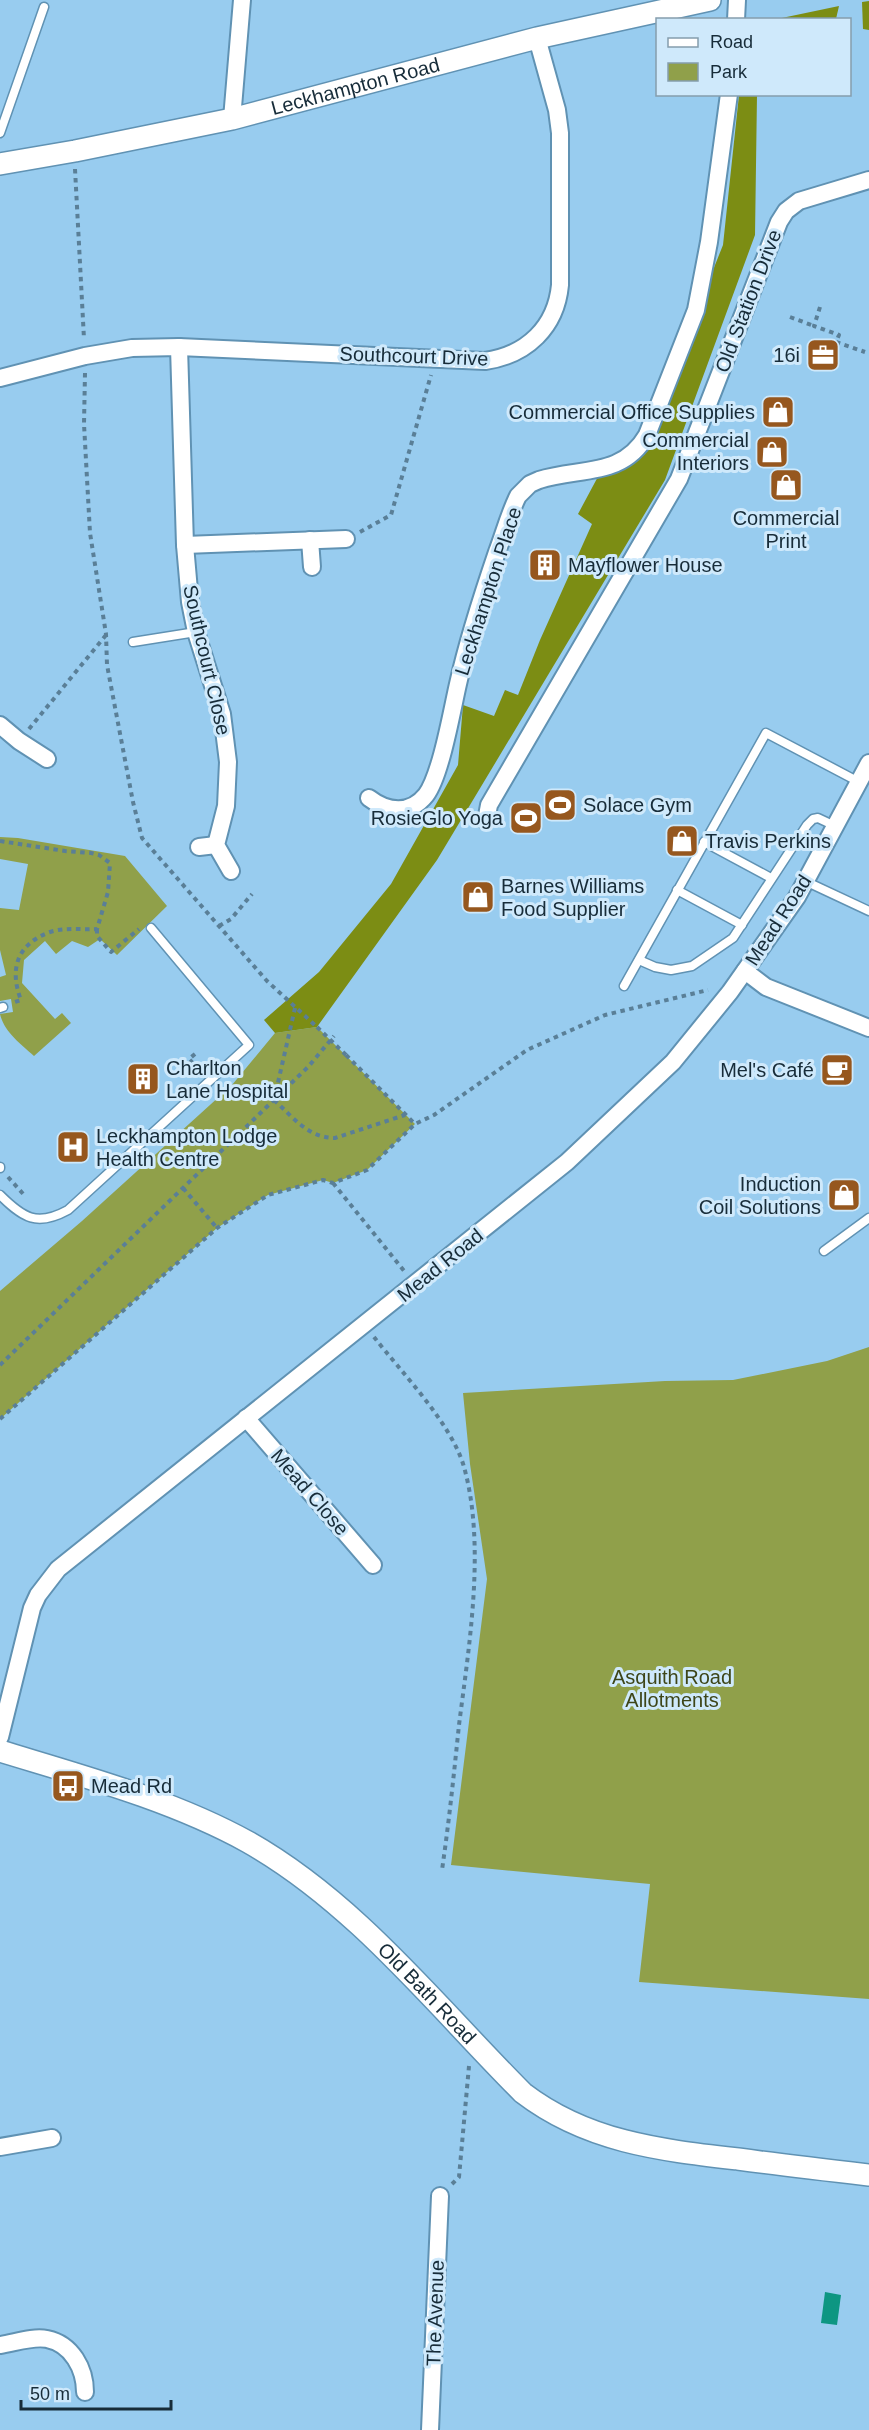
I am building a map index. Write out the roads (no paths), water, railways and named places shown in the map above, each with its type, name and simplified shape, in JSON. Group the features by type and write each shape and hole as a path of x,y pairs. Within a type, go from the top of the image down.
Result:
{"street":[{"path":"232,119 242,0"},
{"name":"Leckhampton Road","path":"0,164 75,152 232,119 537,38 710,0"},
{"path":"736,18 737,0"},
{"name":"Southcourt Drive","path":"0,378 85,356 132,348 179,347 485,361 513,354 536,338 546,327 559,300 560,133 557,110 537,38"},
{"name":"Leckhampton Place","path":"369,798 381,807 391,810 406,807 426,795 447,733 473,622 518,496 530,484 539,480 621,463 636,451 646,435 696,310 709,242 729,96"},
{"name":"Old Station Drive","path":"486,821 489,805 679,479 779,222 786,211 799,201 869,180"},
{"name":"Southcourt Close","path":"179,347 185,545 190,602 196,632 222,714 226,738 228,786 222,826 216,845"},
{"path":"185,545 346,539"},
{"path":"310,540 312,567"},
{"path":"0,725 19,741 47,759"},
{"name":"Mead Road","path":"0,1737 28,1620 38,1595 47,1581 71,1558 567,1162 673,1062 746,971 797,897 869,763"},
{"path":"199,847 216,845 231,871"},
{"path":"746,971 766,987 869,1028"},
{"name":"Mead Close","path":"246,1418 373,1565"},
{"name":"Old Bath Road","path":"0,1751 84,1777 196,1817 248,1843 316,1888 354,1920 523,2093 547,2111 572,2124 609,2137 666,2150 869,2175"},
{"path":"0,2147 51,2138"},
{"name":"The Avenue","path":"430,2430 440,2196"},
{"path":"0,2345 45,2338 55,2342 64,2347 77,2361 82,2371 86,2392"}],"lane":[{"path":"0,133 44,7"},
{"path":"133,642 196,632"},
{"path":"624,986 766,733 859,782"},
{"path":"639,960 655,968 671,970 692,966 733,938 800,833 813,819 818,818 835,826"},
{"path":"705,842 771,878"},
{"path":"805,881 869,911"},
{"path":"677,890 742,925"},
{"path":"0,1195 20,1214 37,1219 54,1218 68,1210 249,1045 151,928"},
{"path":"824,1251 869,1218"}],"place":[{"name":"16i","path":"823,355"},
{"name":"Commercial Office Supplies","path":"778,412"},
{"name":"Commercial Interiors","path":"772,452"},
{"name":"Commercial Print","path":"786,485"},
{"name":"Mayflower House","path":"545,565"},
{"name":"Solace Gym","path":"560,805"},
{"name":"RosieGlo Yoga","path":"526,818"},
{"name":"Travis Perkins","path":"682,841"},
{"name":"Barnes Williams Food Supplier","path":"478,897"},
{"name":"Mel's Café","path":"837,1070"},
{"name":"Charlton Lane Hospital","path":"143,1079"},
{"name":"Leckhampton Lodge Health Centre","path":"73,1147"},
{"name":"Induction Coil Solutions","path":"844,1195"},
{"name":"Mead Rd","path":"68,1786"}],"park label":[{"name":"Asquith Road Allotments","path":"672,1688"}]}
